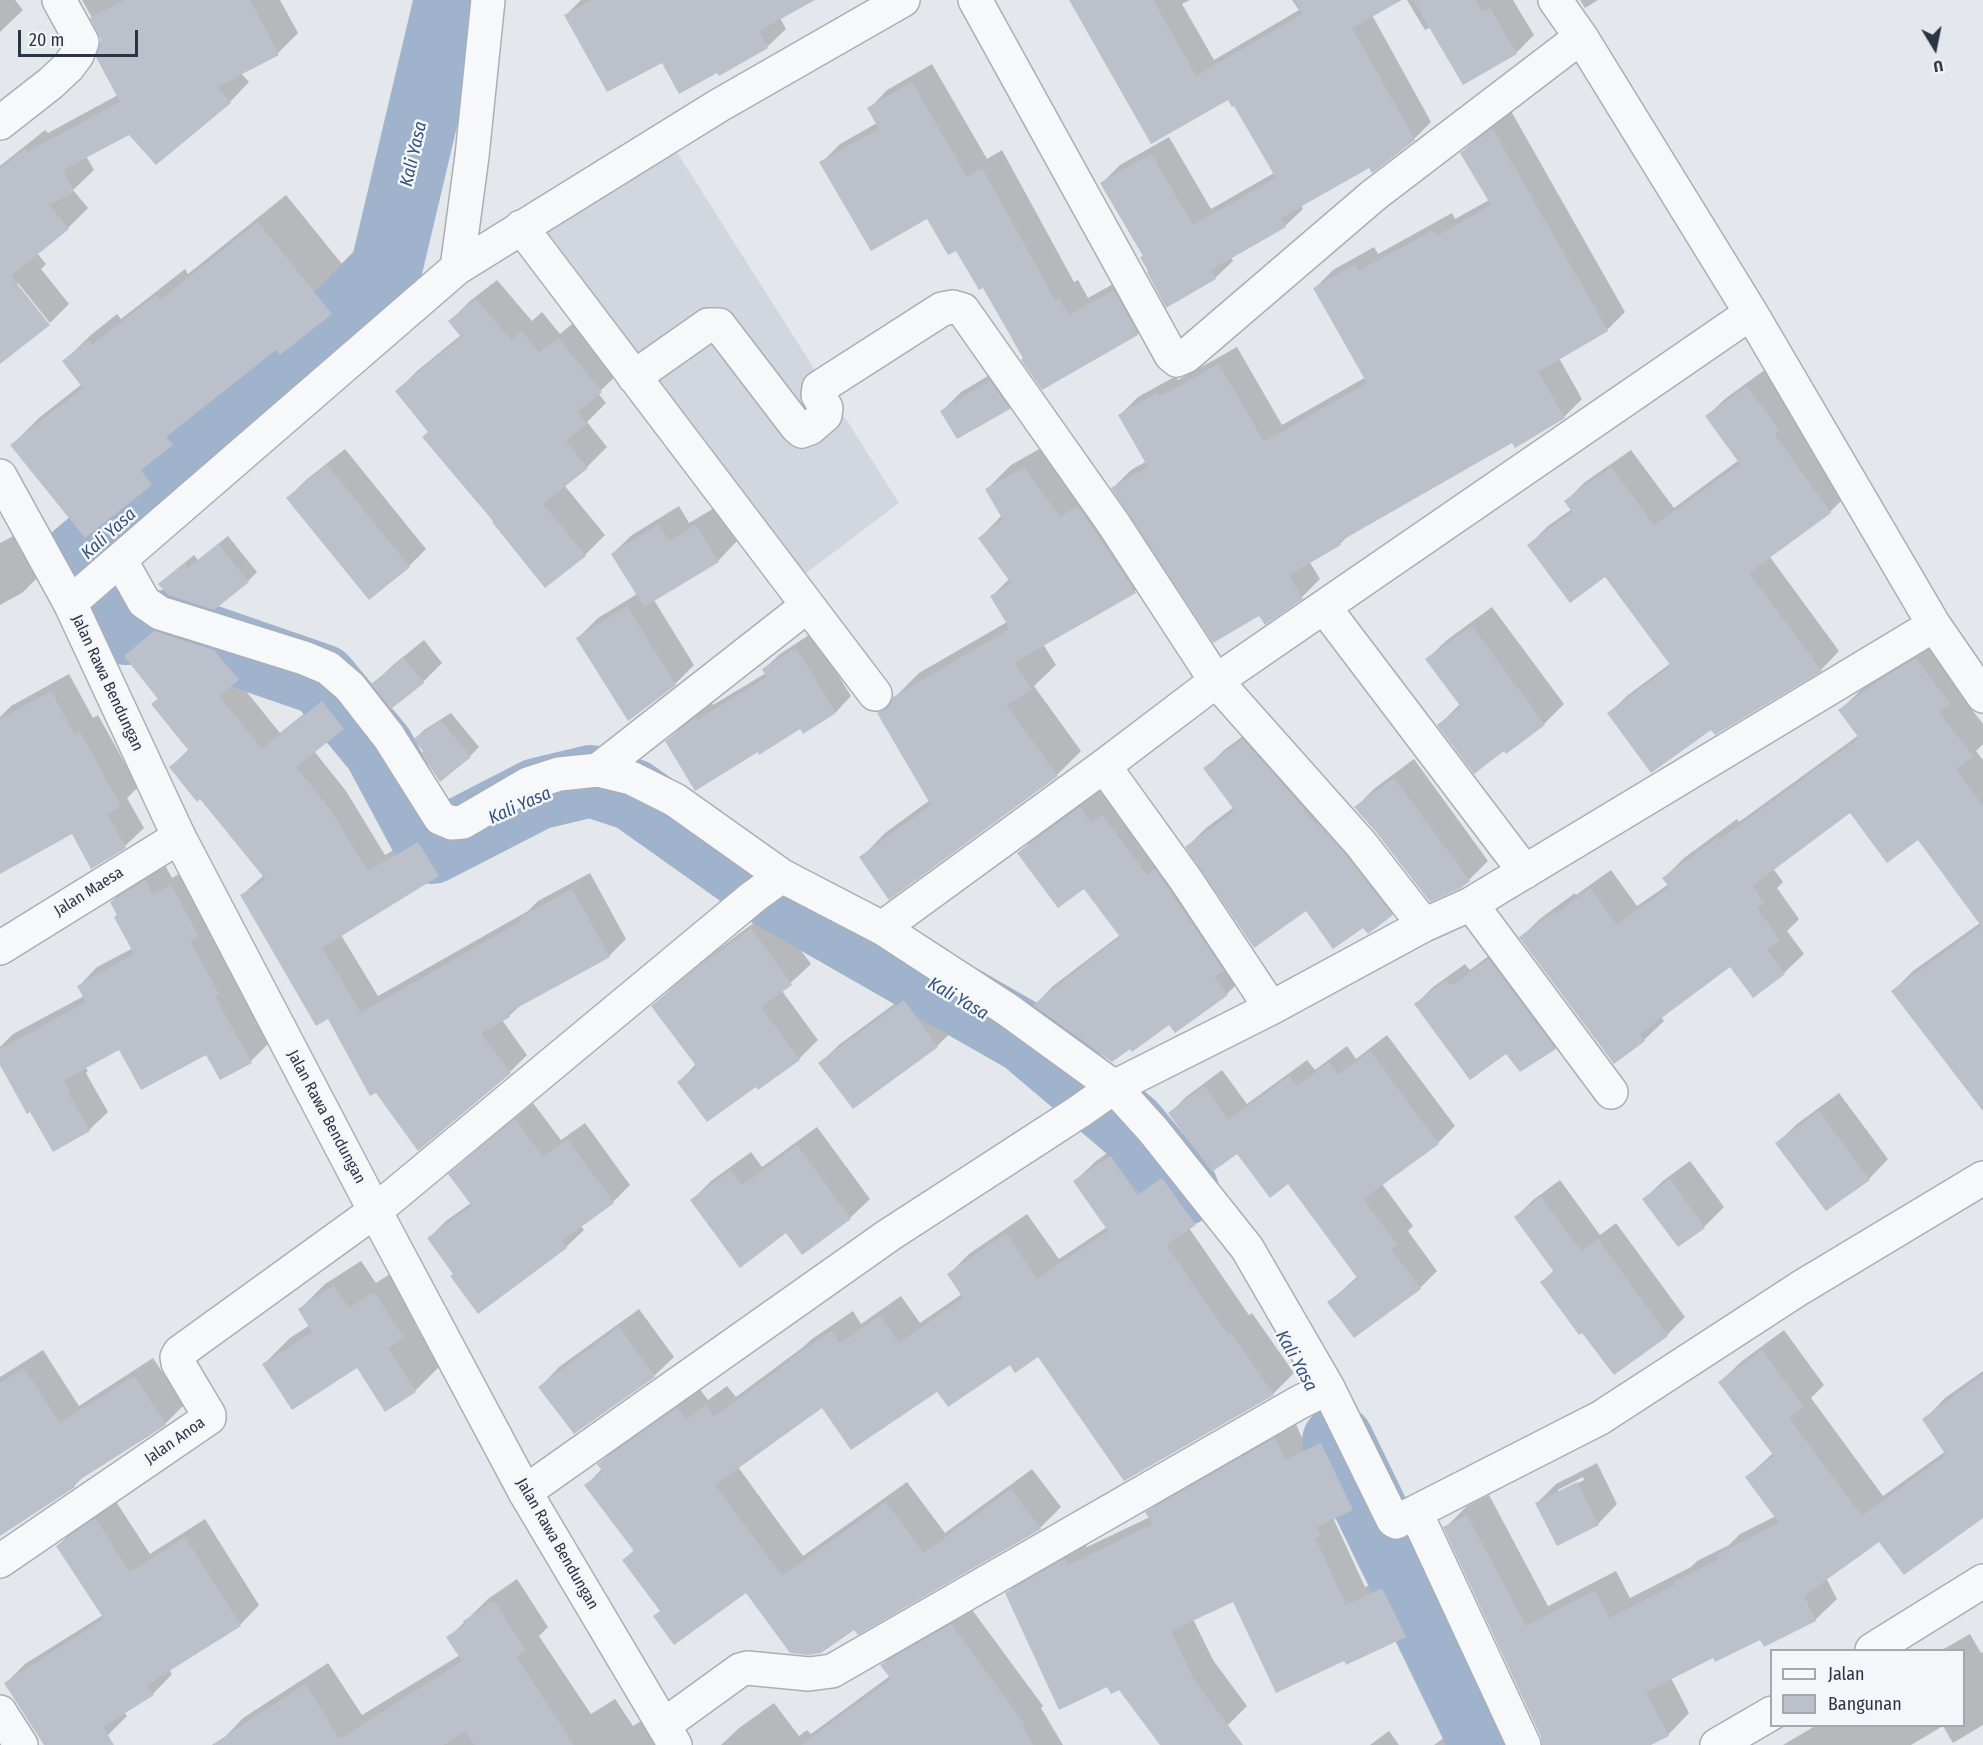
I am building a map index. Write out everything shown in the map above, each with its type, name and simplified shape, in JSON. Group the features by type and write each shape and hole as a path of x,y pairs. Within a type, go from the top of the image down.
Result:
{"street":[{"path":"0,123 68,67 80,49 82,42 59,0"},
{"path":"457,268 472,156 488,0"},
{"path":"79,595 457,268 718,106 903,0"},
{"path":"975,0 1171,355 1177,360 1186,356 1374,195 1581,38"},
{"path":"1555,0 1581,38 1751,313 1934,625 1983,696"},
{"path":"521,227 875,694"},
{"path":"634,376 708,325 719,325 802,431 825,415 826,408 818,395 819,388 942,309 953,307 963,310 1113,523 1216,681 1353,836 1424,925"},
{"path":"882,928 1216,681 1751,313"},
{"name":"Jalan Rawa Bendungan","path":"0,476 79,595 179,837 525,1492 669,1735"},
{"path":"120,561 144,602 160,613 304,658 328,669 350,687 389,737 440,818 452,823 463,822 528,784 559,774 598,770 631,778 675,800 767,887 882,928 1008,1010 1100,1097 1154,1130 1247,1248 1315,1394 1393,1520 1398,1522 1600,1418 1800,1288 1983,1178"},
{"path":"598,770 807,606"},
{"path":"1324,607 1525,872"},
{"path":"525,1492 889,1234 1100,1097 1424,925 1471,904 1934,625"},
{"path":"1104,766 1186,880 1271,1008"},
{"name":"Jalan Maesa","path":"0,948 179,837"},
{"path":"375,1211 767,887"},
{"path":"1471,904 1611,1092"},
{"name":"Jalan Anoa","path":"0,1561 209,1418 178,1363 177,1357 180,1352 375,1211"},
{"path":"669,1735 740,1670 752,1667 809,1674 832,1671 1315,1394"},
{"path":"1416,1513 1524,1745"},
{"path":"1874,1649 1983,1581"},
{"path":"0,1712 21,1745"},
{"path":"1717,1745 1770,1714"}],"shaded area":[{"path":"668,138 899,503 805,574 529,231"}],"building":[{"path":"125,0 250,0 279,55 217,87 231,103 156,165 129,135 63,170 74,192 49,205 69,229 11,276 50,325 0,364 0,169 25,149 27,152 120,102 96,57 101,40 90,18"},
{"path":"592,0 815,0 759,31 768,48 719,76 717,73 679,94 662,63 607,92 564,15"},
{"path":"1069,0 1153,0 1196,76 1303,14 1295,0 1402,0 1352,28 1415,140 1372,173 1369,168 1281,218 1286,227 1211,270 1216,279 1166,308 1140,257 1143,256 1100,183 1151,154 1193,225 1276,178 1234,106 1232,107 1228,100 1151,144"},
{"path":"1413,0 1475,0 1482,12 1490,8 1517,54 1463,85"},
{"path":"912,82 967,177 982,168 1055,300 1059,298 1069,315 1114,290 1138,335 1042,390 1021,360 1023,358 983,288 979,290 956,251 948,255 927,219 871,251 819,162 879,129 867,108"},
{"path":"1492,128 1608,331 1538,372 1565,418 1515,448 1512,443 1339,542 1341,545 1289,575 1303,599 1265,625 1259,616 1213,643 1111,488 1148,467 1118,415 1157,393 1159,397 1219,364 1264,442 1367,383 1313,288 1356,264 1359,271 1433,230 1437,236 1491,205 1460,153"},
{"path":"258,222 332,314 280,355 276,350 166,437 173,445 141,470 152,485 85,538 10,445 83,388 62,361 89,340 92,345 156,295 160,300"},
{"path":"476,299 511,340 522,331 539,353 558,338 602,392 577,412 587,424 566,441 588,468 543,504 586,556 545,588 493,521 422,437 428,432 395,391 461,337 448,321"},
{"path":"990,381 1010,409 957,439 940,411"},
{"path":"1747,386 1779,430 1774,434 1831,513 1749,573 1822,671 1715,735 1711,730 1651,773 1607,713 1671,666 1605,577 1570,603 1527,545 1572,512 1564,501 1611,467 1654,525 1740,464 1705,416"},
{"path":"327,465 410,567 369,600 286,498"},
{"path":"1024,467 1060,517 1078,506 1136,593 1015,662 1032,690 1006,705 1058,776 889,900 859,857 931,805 877,713 887,709 893,697 1010,629 990,596 1011,583 978,538 1003,520 985,489"},
{"path":"659,524 669,541 696,525 719,562 644,607 611,554"},
{"path":"218,544 249,582 214,610 168,595 158,584 184,563 188,568"},
{"path":"627,606 676,685 628,721 576,638"},
{"path":"1472,626 1545,725 1506,754 1504,751 1474,774 1437,725 1461,707 1425,659"},
{"path":"154,631 214,650 239,680 219,696 262,749 322,701 344,729 296,767 329,808 368,871 418,842 439,876 322,948 361,1013 521,921 519,918 572,889 610,957 508,1013 510,1017 481,1033 511,1073 418,1151 376,1093 370,1096 328,1019 316,1026 240,895 266,880 200,799 197,802 169,767 189,751 151,704 158,699 124,656"},
{"path":"796,648 836,713 803,734 800,729 759,755 758,752 695,791 665,741 696,717 697,720 767,677 762,669"},
{"path":"404,658 424,683 391,709 371,684"},
{"path":"1916,658 1950,704 1939,712 1973,756 1956,769 1983,806 1983,1111 1891,991 1981,926 1918,840 1887,863 1850,813 1752,886 1765,903 1757,908 1780,940 1767,950 1785,974 1753,998 1730,967 1640,1034 1645,1041 1614,1064 1519,937 1554,912 1556,914 1590,888 1617,925 1669,887 1662,878 1717,838 1719,840 1859,738 1838,710 1878,681"},
{"path":"51,691 75,735 80,732 121,806 107,814 126,848 91,869 72,834 0,874 0,719"},
{"path":"441,721 471,757 440,782 421,753 423,751 413,739"},
{"path":"1243,739 1315,824 1317,822 1347,856 1393,915 1368,934 1363,928 1333,949 1306,911 1254,948 1185,847 1235,811 1203,768"},
{"path":"1394,778 1470,881 1461,888 1430,902 1354,807"},
{"path":"1080,807 1091,823 1102,815 1147,875 1155,869 1224,971 1214,977 1228,995 1175,1033 1169,1025 1132,1052 1130,1049 1112,1062 1033,1005 1120,937 1084,889 1058,908 1017,853"},
{"path":"145,880 153,895 171,885 199,937 190,942 219,994 215,997 252,1063 220,1080 206,1055 141,1090 119,1050 64,1080 70,1091 68,1092 90,1131 53,1152 30,1112 27,1114 0,1065 0,1049 86,1002 77,986 134,954 114,917 117,915 110,902"},
{"path":"751,928 792,985 761,1007 800,1060 758,1090 756,1087 707,1122 677,1082 697,1067 651,1006"},
{"path":"1488,959 1556,1049 1520,1072 1506,1054 1470,1080 1414,1004 1447,980 1452,986"},
{"path":"904,1000 938,1047 853,1109 818,1063"},
{"path":"1370,1051 1439,1144 1363,1199 1397,1244 1391,1249 1421,1289 1354,1338 1327,1302 1358,1279 1288,1184 1270,1198 1237,1154 1212,1172 1168,1113 1204,1086 1229,1120 1289,1076 1297,1086 1329,1062 1338,1075"},
{"path":"1819,1111 1870,1180 1826,1211 1775,1143"},
{"path":"515,1119 543,1157 567,1139 614,1203 562,1241 567,1248 478,1314 450,1276 453,1274 427,1238 472,1206 448,1174"},
{"path":"797,1145 851,1219 802,1255 786,1233 740,1268 690,1200 731,1170 742,1185"},
{"path":"1111,1156 1137,1195 1162,1178 1196,1225 1166,1245 1228,1335 1231,1333 1274,1395 1124,1481 1038,1357 1015,1373 1010,1365 948,1407 937,1392 851,1450 822,1408 715,1485 782,1576 886,1502 924,1553 1011,1489 1041,1529 858,1635 854,1630 821,1653 809,1655 790,1653 746,1593 674,1645 653,1616 660,1611 622,1560 634,1551 584,1485 603,1472 597,1464 677,1407 686,1419 706,1405 714,1417 831,1331 840,1343 880,1316 899,1343 963,1298 947,1274 1006,1233 1037,1279 1108,1231 1073,1181"},
{"path":"1670,1179 1705,1228 1678,1247 1642,1199"},
{"path":"1541,1197 1581,1251 1598,1239 1668,1336 1614,1375 1582,1333 1579,1335 1540,1282 1554,1272 1514,1217"},
{"path":"334,1285 349,1308 374,1292 404,1338 388,1348 416,1392 385,1412 357,1368 292,1410 262,1364 312,1332 298,1309"},
{"path":"619,1327 655,1377 574,1434 538,1387"},
{"path":"1762,1350 1804,1407 1789,1418 1862,1516 1946,1455 1922,1419 1983,1375 1983,1518 1904,1575 1879,1542 1804,1596 1816,1621 1764,1647 1760,1640 1715,1662 1713,1658 1646,1692 1669,1736 1651,1745 1542,1745 1541,1737 1443,1527 1467,1515 1526,1626 1595,1591 1609,1618 1675,1585 1674,1582 1719,1559 1717,1555 1779,1523 1745,1477 1774,1456 1718,1382"},
{"path":"24,1368 60,1423 134,1376 166,1425 73,1484 75,1487 0,1536 0,1383"},
{"path":"1275,1438 1285,1460 1321,1443 1353,1510 1317,1527 1321,1536 1315,1538 1346,1605 1382,1588 1406,1637 1346,1665 1344,1661 1276,1693 1233,1602 1171,1631 1194,1680 1243,1745 1160,1745 1119,1690 1111,1694 1107,1687 1059,1710 1005,1593 1064,1559 1068,1565 1153,1524 1145,1512"},
{"path":"1577,1482 1599,1525 1557,1546 1535,1503"},
{"path":"95,1518 130,1572 185,1537 241,1626 147,1685 154,1695 103,1727 114,1745 44,1745 4,1683 104,1619 56,1546"},
{"path":"494,1601 526,1651 516,1657 574,1745 475,1745 465,1731 443,1745 212,1745 305,1684 340,1739 462,1661 446,1637 466,1624 463,1621"},
{"path":"951,1624 1026,1726 1023,1727 1033,1745 801,1745 891,1679 880,1665"}],"waterway":[{"name":"Kali Yasa","path":"450,0 386,270 229,430 77,558 126,629 166,626 322,680 379,749 432,848 537,794 591,781 633,795 764,888 1026,1038 1131,1127 1183,1190"},
{"name":"Kali Yasa","path":"1338,1441 1486,1745"}]}
